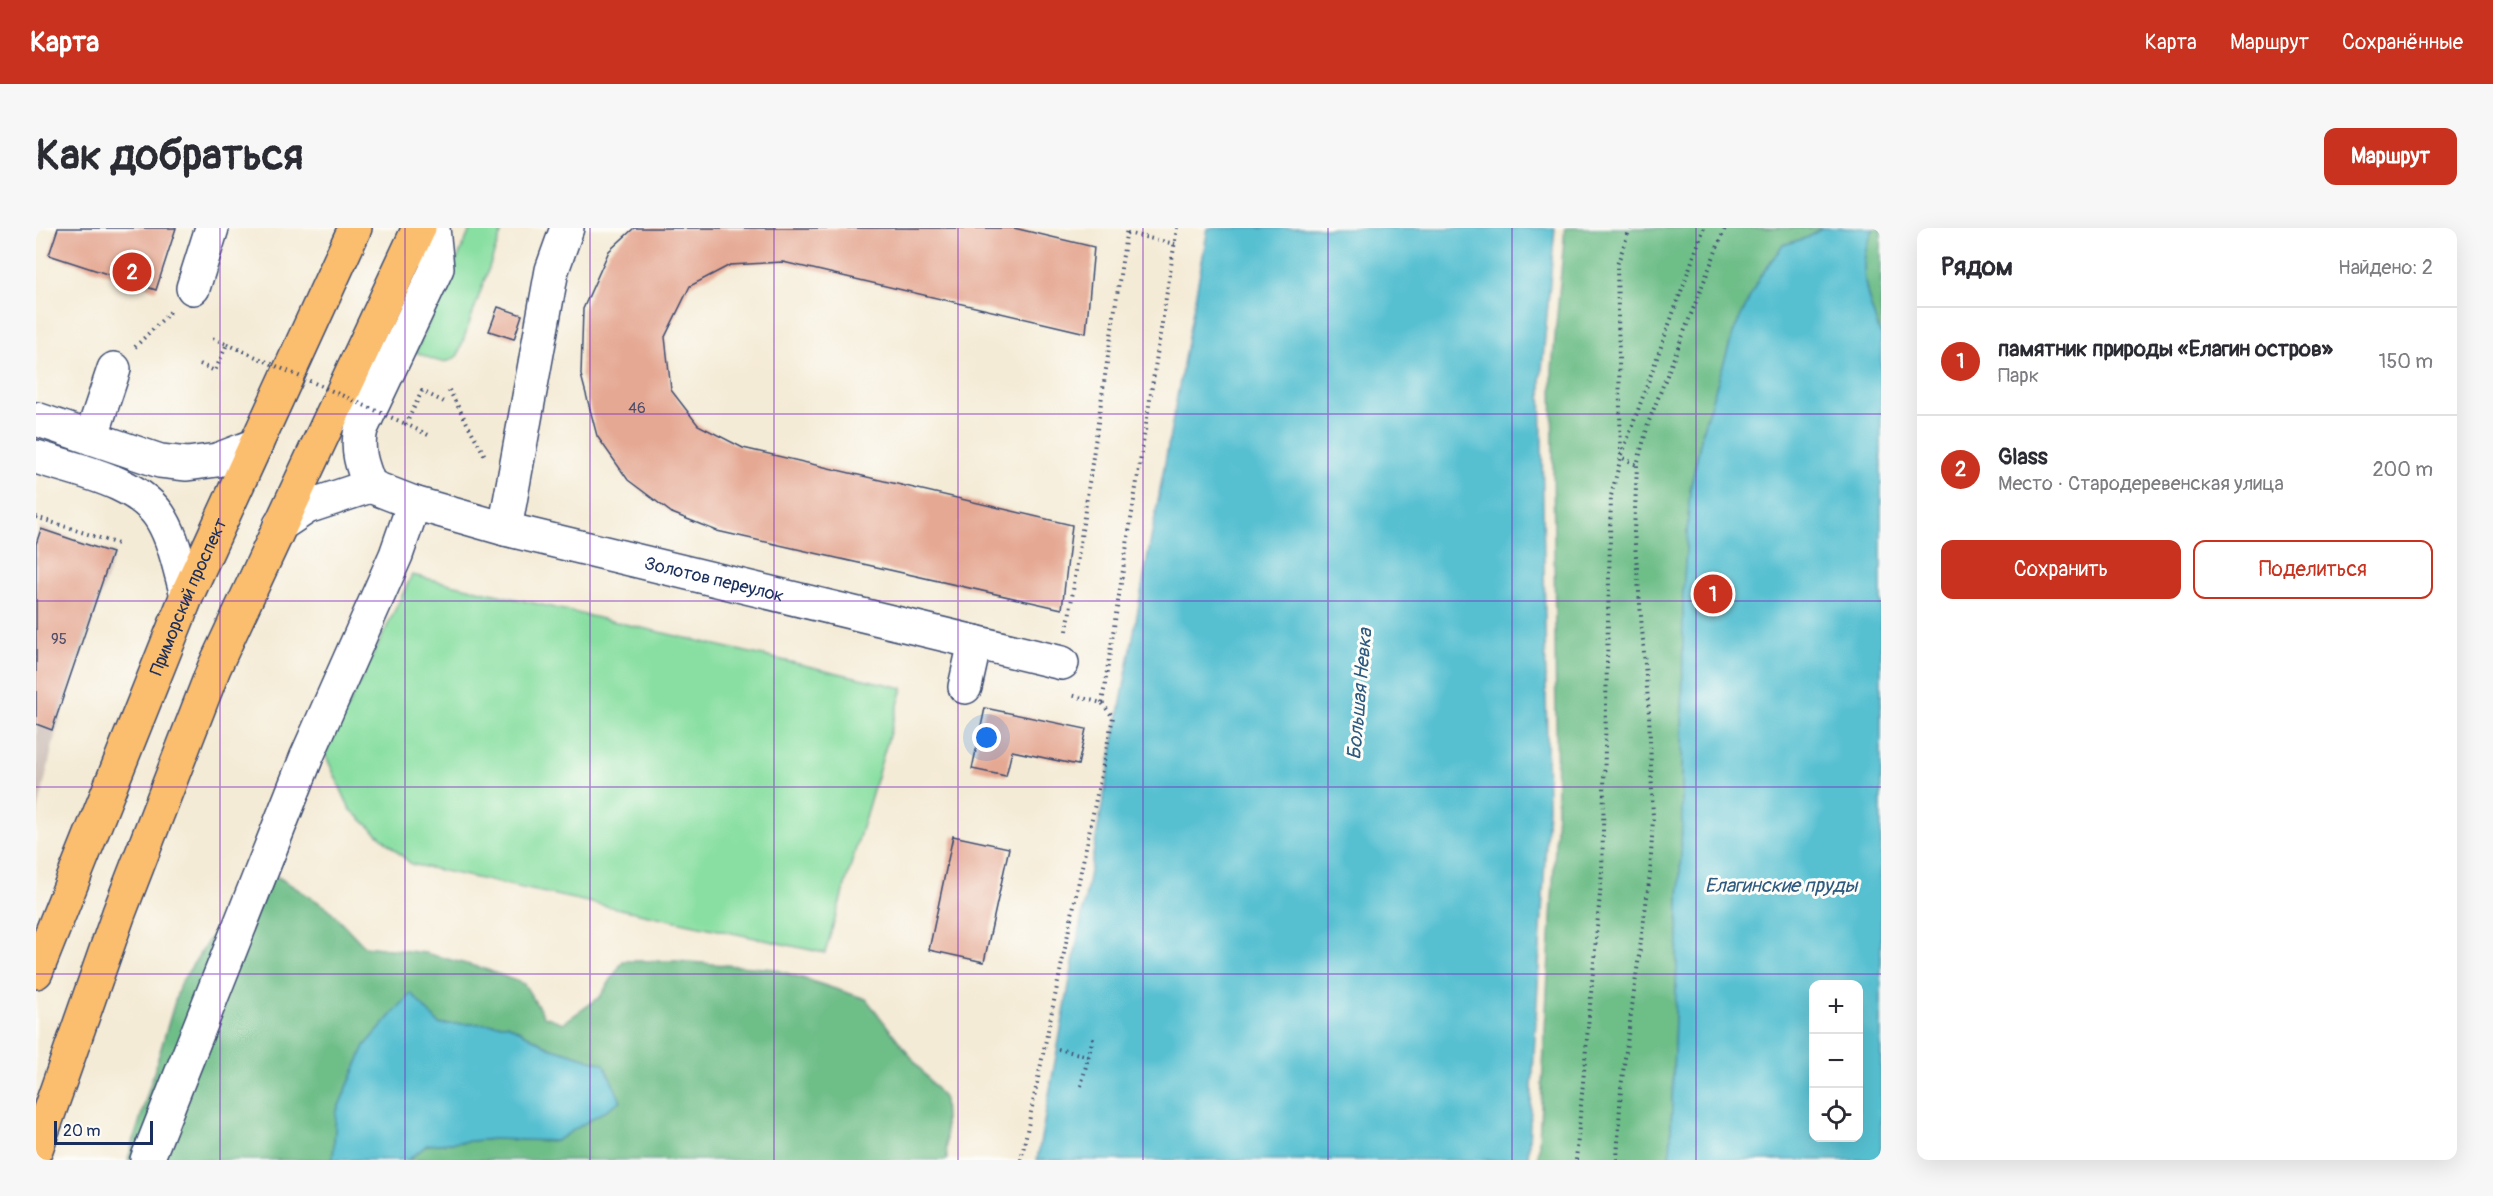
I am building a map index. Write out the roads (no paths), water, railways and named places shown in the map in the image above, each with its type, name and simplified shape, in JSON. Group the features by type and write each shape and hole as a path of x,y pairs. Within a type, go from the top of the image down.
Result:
{"main road":[{"name":"Приморский проспект","path":"36,972 187,595 356,228"},
{"path":"36,1149 119,913 214,668 419,228"},
{"path":"36,1101 119,913"}],"street":[{"path":"193,288 212,228"},
{"path":"280,525 307,507 370,486 357,444 361,429 437,268 433,228"},
{"path":"505,529 552,270 567,228"},
{"path":"91,438 114,369"},
{"path":"36,419 160,461 187,464 217,460 256,445"},
{"path":"36,457 129,488 147,502 162,519 187,595"},
{"name":"Золотов переулок","path":"370,486 414,503 505,529 1062,663"},
{"path":"147,1160 307,756 396,555 414,503"},
{"path":"965,687 975,642"}],"water":[{"name":"Большая Невка","path":"1208,228 1555,228 1541,380 1548,808 1528,1160 1037,1160"},
{"name":"Елагинские пруды","path":"1823,228 1874,228 1868,242 1864,269 1868,296 1881,336 1881,1160 1670,1160 1682,821 1683,594 1690,490 1704,425 1734,331 1759,278 1783,245 1806,238"},
{"path":"411,993 439,1024 507,1024 549,1047 604,1064 621,1101 556,1141 493,1139 427,1145 408,1160 333,1160 336,1113 365,1046"}],"place":[{"name":"Glass","path":"132,272"},
{"name":"памятник природы «Елагин остров»","path":"1713,594"}]}
